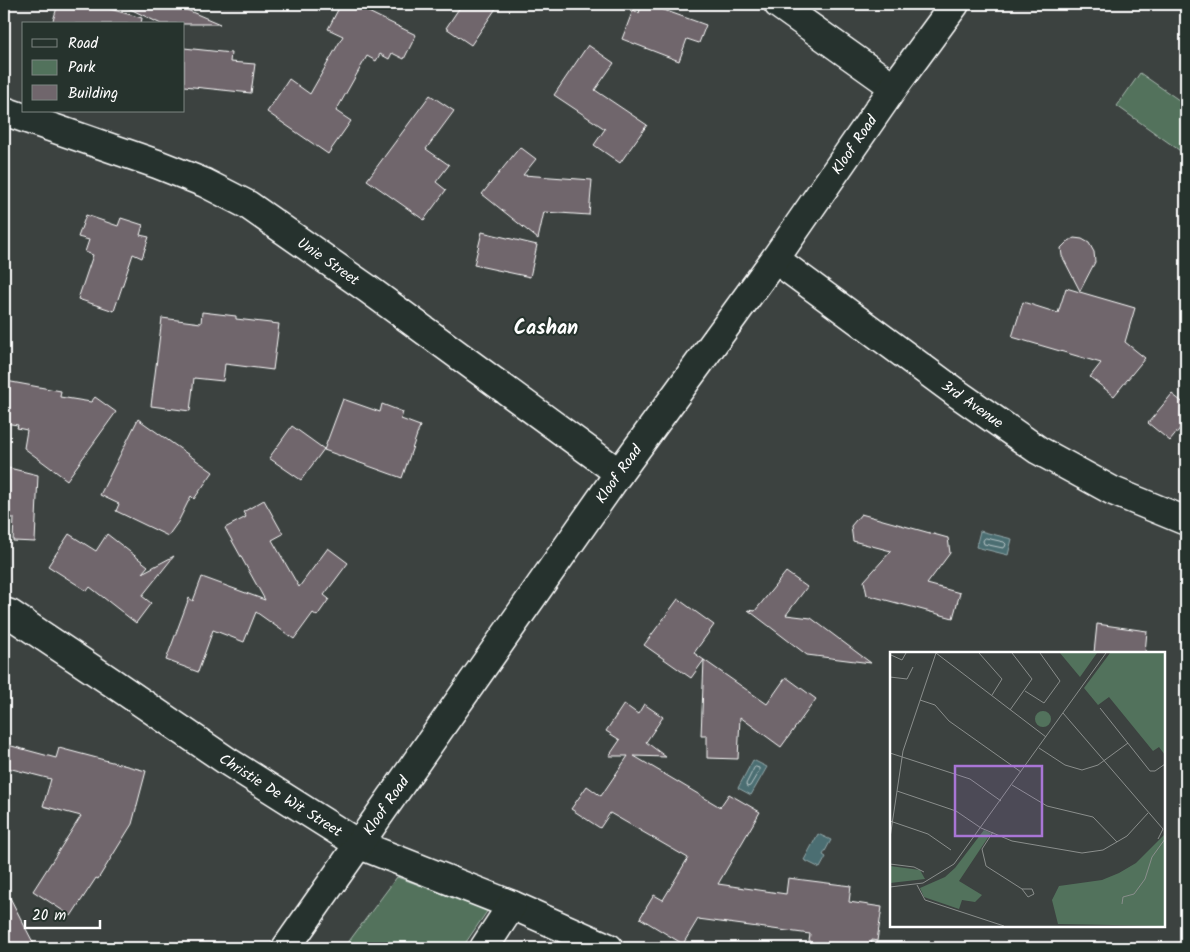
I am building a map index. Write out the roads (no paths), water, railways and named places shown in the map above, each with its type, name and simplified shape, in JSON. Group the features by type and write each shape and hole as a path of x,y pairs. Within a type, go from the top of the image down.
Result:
{"street":[{"path":"778,4 894,87"},
{"name":"Kloof Road","path":"286,948 620,473 775,259 894,87 955,4"},
{"name":"Unie Street","path":"4,111 148,161 197,180 248,205 368,289 620,473"},
{"name":"3rd Avenue","path":"775,259 954,392 1038,450 1113,492 1186,521"},
{"name":"Christie De Wit Street","path":"4,612 10,614 227,761 360,845 512,905 609,948"},
{"path":"484,948 512,905"}],"water":[{"path":"980,531 1012,539 1008,555 976,547"},
{"path":"753,760 767,767 751,795 738,788"},
{"path":"818,834 831,840 823,855 826,857 820,868 804,860"}],"district":[{"name":"Cashan","path":"546,327"}]}
